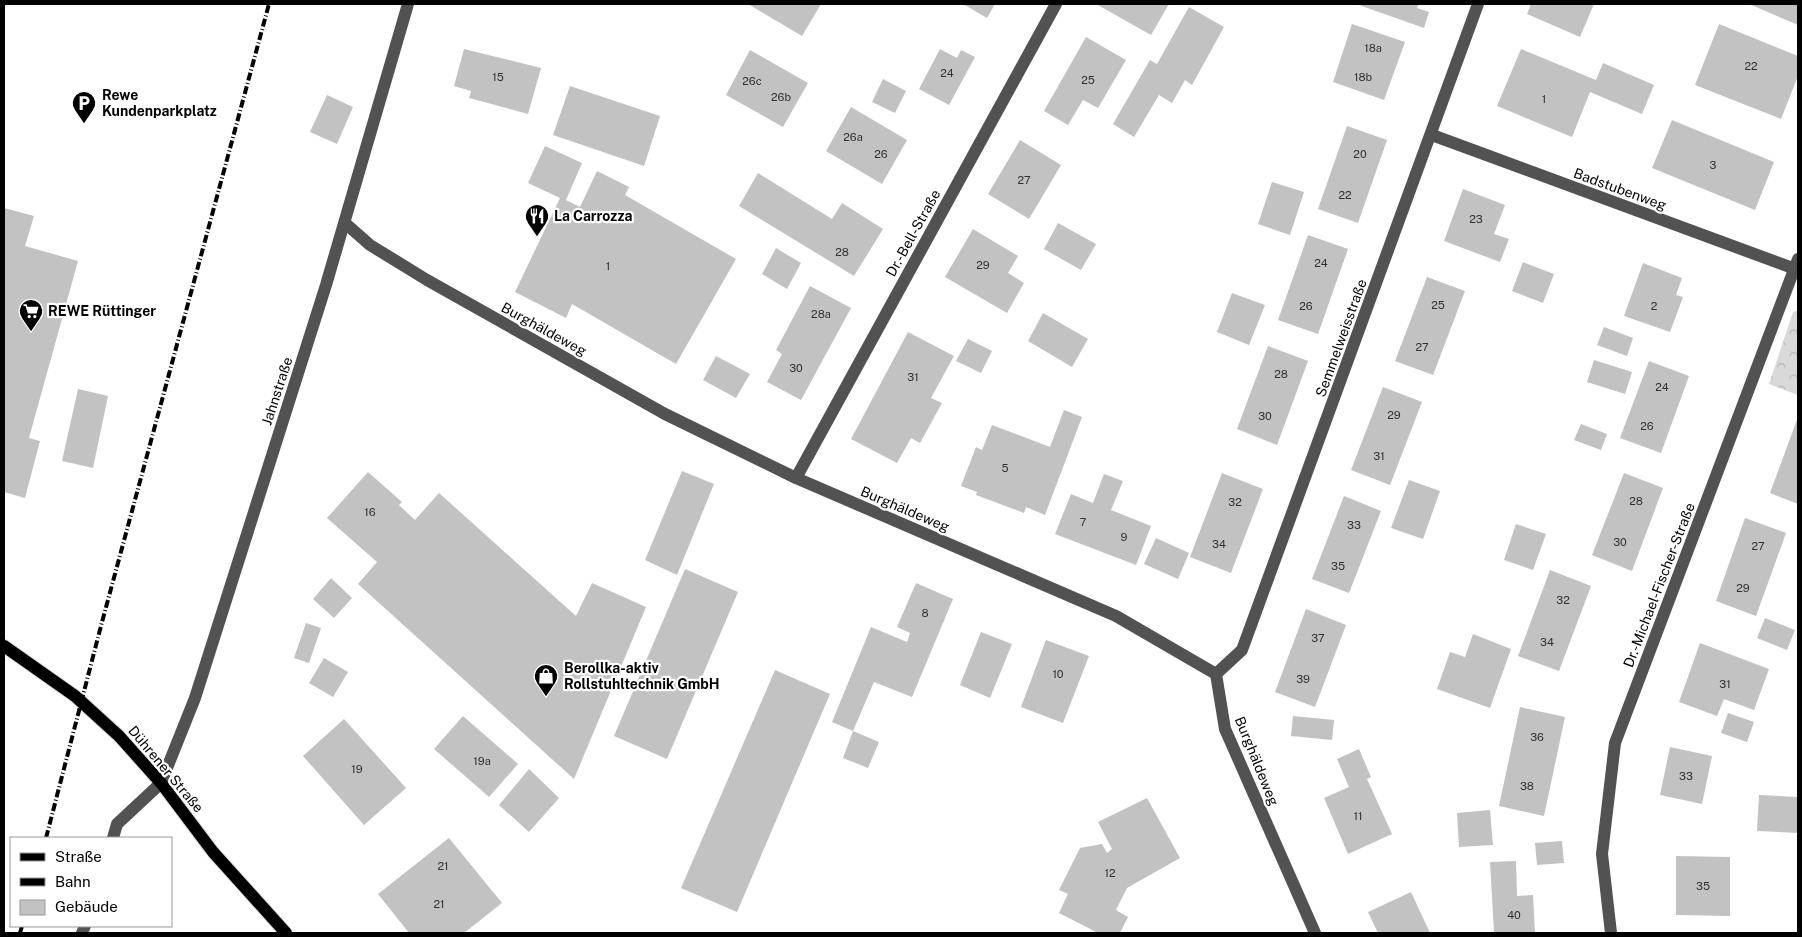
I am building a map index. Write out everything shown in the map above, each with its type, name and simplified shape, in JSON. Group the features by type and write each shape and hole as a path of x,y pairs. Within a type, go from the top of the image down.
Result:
{"main road":[{"name":"Dührener Straße","path":"4,646 75,696 119,736 161,783 213,852 286,933"}],"street":[{"name":"Jahnstraße","path":"161,783 195,698 345,223 408,4"},
{"name":"Dr.-Bell-Straße","path":"796,478 1056,4"},
{"name":"Semmelweisstraße","path":"1216,674 1242,650 1432,135 1478,4"},
{"name":"Badstubenweg","path":"1432,135 1797,266"},
{"name":"Burghäldeweg","path":"345,223 370,245 427,280 665,414 796,478 1116,616 1216,674 1225,729 1315,933"},
{"name":"Dr.-Michael-Fischer-Straße","path":"1611,933 1602,854 1615,743 1797,266"},
{"path":"113,837 117,824 161,783"}],"green space":[{"path":"1798,310 1798,395 1769,384 1793,312"}],"building":[{"path":"748,4 821,4 802,36"},
{"path":"963,4 995,4 987,18"},
{"path":"1096,4 1169,4 1151,35"},
{"path":"1356,4 1419,4 1417,8 1429,12 1424,28"},
{"path":"1531,4 1594,4 1580,37 1527,14"},
{"path":"1749,4 1798,4 1798,25"},
{"path":"1189,7 1224,27 1192,85 1185,80 1172,103 1159,95 1134,137 1113,124 1150,60 1157,64"},
{"path":"1352,24 1405,42 1384,100 1333,82"},
{"path":"1719,24 1798,56 1798,76 1781,119 1695,85"},
{"path":"1086,37 1126,60 1098,108 1083,100 1068,125 1044,111"},
{"path":"464,49 541,68 528,114 469,98 471,91 454,86"},
{"path":"940,49 957,58 961,50 975,57 949,105 919,89"},
{"path":"1521,49 1596,80 1603,63 1654,85 1642,114 1590,92 1572,137 1497,106"},
{"path":"750,50 808,83 783,127 726,95"},
{"path":"883,79 906,91 895,113 872,102"},
{"path":"570,86 660,116 644,166 553,135"},
{"path":"327,95 353,107 337,144 310,132"},
{"path":"851,107 907,140 882,184 826,151"},
{"path":"1672,120 1774,162 1755,210 1652,168"},
{"path":"1347,126 1387,140 1358,223 1318,209"},
{"path":"1020,140 1061,165 1029,219 988,194"},
{"path":"545,146 582,163 566,200 580,207 597,171 629,187 625,195 736,259 676,364 572,304 566,318 515,292 560,198 528,183"},
{"path":"758,173 832,219 842,203 883,229 854,276 739,206"},
{"path":"1272,182 1304,192 1290,235 1258,224"},
{"path":"1463,189 1505,205 1494,234 1509,239 1500,262 1444,241"},
{"name":"REWE Rüttinger","path":"4,208 34,216 25,246 78,261 29,438 40,441 25,498 4,492"},
{"path":"1058,223 1096,244 1081,270 1044,249"},
{"path":"973,229 1018,256 1008,273 1024,283 1007,313 945,277"},
{"path":"1308,235 1348,249 1318,334 1278,320"},
{"path":"776,248 801,263 787,289 762,274"},
{"path":"1523,262 1554,274 1543,303 1512,291"},
{"path":"1643,263 1682,278 1676,295 1683,297 1670,332 1624,316"},
{"path":"1427,277 1465,291 1433,375 1395,361"},
{"path":"810,286 851,308 801,400 767,382 782,354 776,350"},
{"path":"1232,293 1265,305 1249,345 1217,332"},
{"path":"1043,313 1088,339 1072,367 1028,341"},
{"path":"1604,327 1633,338 1627,356 1597,345"},
{"path":"908,332 954,356 931,398 942,403 920,443 911,438 897,463 851,439"},
{"path":"968,339 992,351 981,373 956,361"},
{"path":"1268,346 1308,361 1277,445 1237,429"},
{"path":"716,356 750,374 736,398 703,380"},
{"path":"1594,360 1632,372 1625,394 1587,382"},
{"path":"1649,361 1689,376 1661,453 1620,438"},
{"path":"1383,387 1422,402 1390,485 1351,470"},
{"path":"78,389 108,396 93,468 62,461"},
{"path":"1064,410 1082,417 1045,515 1026,507 1024,513 976,495 977,492 961,486 976,447 982,450 992,425 1050,447"},
{"path":"1798,417 1798,504 1770,493"},
{"path":"1581,424 1607,434 1601,450 1574,440"},
{"path":"682,471 714,484 677,575 645,560"},
{"name":"Berollka-aktiv Rollstuhltechnik GmbH","path":"368,472 402,502 399,505 415,520 439,493 576,616 592,583 646,607 574,779 358,584 377,562 327,518"},
{"path":"1222,473 1263,489 1231,573 1190,557"},
{"path":"1624,473 1663,488 1632,571 1592,555"},
{"path":"1104,474 1123,481 1111,510 1151,526 1136,565 1055,534 1071,494 1093,503"},
{"path":"1409,480 1440,491 1423,539 1391,528"},
{"path":"1344,496 1381,511 1349,593 1312,579"},
{"path":"1745,518 1786,533 1756,616 1716,601"},
{"path":"1516,524 1546,534 1533,570 1504,560"},
{"path":"1156,538 1189,553 1178,579 1144,564"},
{"path":"685,569 738,592 667,759 614,736"},
{"path":"1550,570 1591,586 1559,671 1518,656"},
{"path":"331,578 352,598 334,618 313,599"},
{"path":"916,583 953,599 912,697 874,682 853,731 832,722 871,627 907,642 910,633 897,627"},
{"path":"1306,609 1346,625 1315,707 1275,692"},
{"path":"1765,618 1795,630 1787,650 1757,638"},
{"path":"306,623 321,628 309,663 294,658"},
{"path":"981,632 1012,644 990,698 960,685"},
{"path":"1473,634 1511,649 1490,708 1437,689 1450,652 1465,657"},
{"path":"1046,640 1089,656 1063,723 1021,707"},
{"path":"1700,643 1769,669 1754,710 1724,699 1717,716 1679,702"},
{"path":"324,658 348,672 333,697 309,683"},
{"path":"775,670 830,694 737,912 681,888"},
{"path":"1520,707 1565,717 1544,816 1499,806"},
{"path":"1728,713 1754,722 1747,742 1721,733"},
{"path":"463,716 518,764 489,797 434,749"},
{"path":"1293,716 1334,720 1332,740 1291,736"},
{"path":"344,719 406,788 364,825 303,756"},
{"path":"853,731 879,742 868,768 843,758"},
{"path":"1670,747 1712,756 1702,804 1660,795"},
{"path":"1359,749 1371,777 1367,779 1392,834 1348,854 1324,798 1349,787 1337,759"},
{"path":"529,769 559,798 529,832 499,805"},
{"path":"1759,795 1798,797 1798,833 1757,831"},
{"path":"1147,798 1180,858 1127,888 1116,910 1128,917 1120,933 1098,933 1059,913 1068,894 1059,890 1080,848 1102,844 1107,853 1112,849 1098,822"},
{"path":"1490,810 1493,845 1459,847 1457,813"},
{"path":"449,838 502,903 464,933 409,933 378,894"},
{"path":"1562,841 1564,863 1537,865 1535,843"},
{"path":"1676,856 1730,857 1730,916 1676,915"},
{"path":"1516,861 1517,896 1533,895 1535,933 1494,933 1490,862"},
{"path":"1411,892 1430,933 1378,933 1368,912"}],"railway":[{"path":"46,837 102,622 269,4"},
{"path":"20,933 22,927"}],"place":[{"name":"Rewe Kundenparkplatz","path":"84,124"},
{"name":"La Carrozza","path":"537,237"},
{"name":"REWE Rüttinger","path":"31,332"},
{"name":"Berollka-aktiv Rollstuhltechnik GmbH","path":"546,697"}]}
